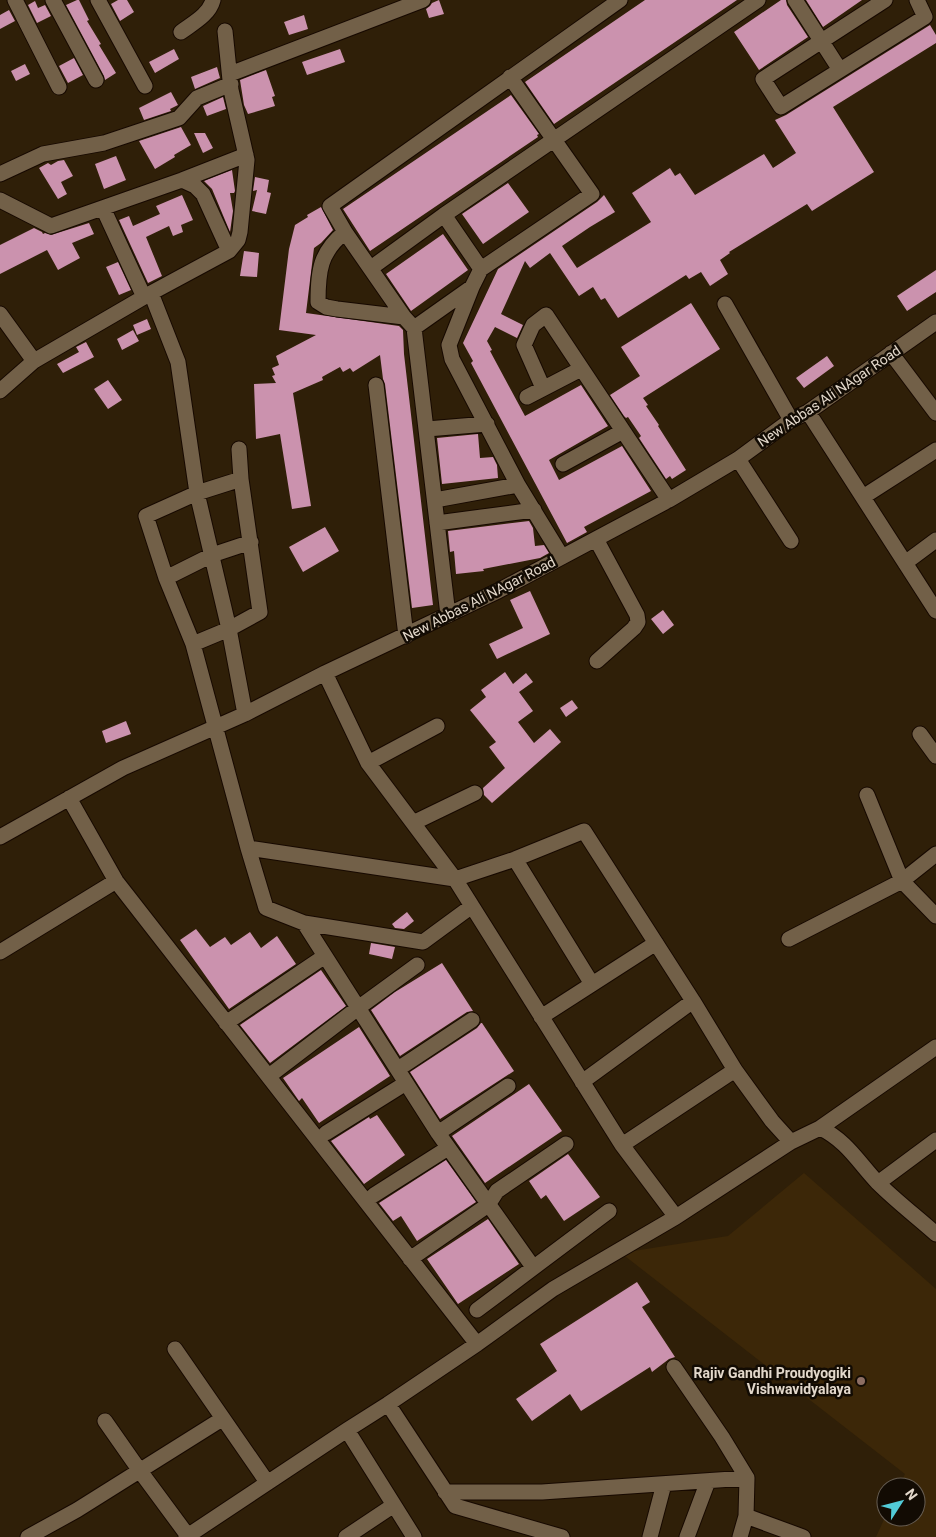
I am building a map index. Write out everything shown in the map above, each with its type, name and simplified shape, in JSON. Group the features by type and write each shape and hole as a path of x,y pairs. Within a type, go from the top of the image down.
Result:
{"street":[{"path":"15,0 59,88"},
{"path":"53,0 96,80"},
{"path":"181,32 205,14 211,8 213,0"},
{"path":"0,174 43,154 104,143 179,118 197,98 230,79 423,0"},
{"path":"448,615 414,328 404,317 345,232 330,206 620,0"},
{"path":"371,268 444,215 758,0"},
{"path":"795,0 840,70"},
{"path":"885,0 763,79 781,107 925,17 917,0"},
{"path":"103,1 145,86"},
{"path":"0,391 34,361 147,295 229,251 238,240 247,160 230,79 225,31"},
{"path":"510,77 592,194 481,269 449,345 452,359 518,485 562,557"},
{"path":"0,200 51,226 182,180 246,154"},
{"path":"182,180 195,186 203,194 229,251"},
{"path":"103,208 178,362 197,494 229,629 245,714"},
{"path":"444,215 481,269"},
{"path":"345,232 333,242 324,256 318,285 318,302 326,307 337,310 404,317"},
{"path":"414,328 472,287"},
{"path":"725,304 791,420"},
{"path":"0,314 34,361"},
{"path":"544,388 524,345 532,325 546,315 669,500"},
{"name":"New Abbas Ali NAgar Road","path":"0,837 123,768 245,714 325,673 498,591 669,500 738,459 791,420 808,412 936,322"},
{"path":"891,353 936,413"},
{"path":"527,397 581,369"},
{"path":"376,385 406,636"},
{"path":"808,412 936,610"},
{"path":"427,429 487,424"},
{"path":"563,464 623,431"},
{"path":"193,644 229,629 260,612 241,479 239,449"},
{"path":"862,497 936,450"},
{"path":"738,459 791,541"},
{"path":"241,479 197,494 146,516 166,578 193,644 266,908 304,923 423,942 472,906"},
{"path":"435,500 518,485"},
{"path":"437,523 534,510"},
{"path":"596,539 637,615 638,622 634,628 598,661"},
{"path":"905,563 936,540"},
{"path":"166,578 212,556 251,542"},
{"path":"325,673 368,764 455,879 622,1145 676,1217"},
{"path":"368,764 437,726"},
{"path":"920,734 936,756"},
{"path":"413,823 474,792"},
{"path":"867,795 902,881 936,916"},
{"path":"69,798 116,881 477,1344"},
{"path":"248,848 455,879 584,831 693,1000 735,1070 772,1121 791,1142"},
{"path":"789,939 902,881 936,854"},
{"path":"515,858 592,984"},
{"path":"0,952 116,881"},
{"path":"304,923 438,1133 533,1267"},
{"path":"541,1017 656,943"},
{"path":"226,1023 324,956"},
{"path":"269,1076 418,965"},
{"path":"582,1082 693,1000"},
{"path":"398,1069 472,1020"},
{"path":"105,1421 187,1536 477,1344 553,1289 676,1217 791,1142 831,1134 936,1047"},
{"path":"622,1145 735,1070"},
{"path":"326,1133 406,1083"},
{"path":"438,1133 508,1086"},
{"path":"831,1134 878,1183 930,1220 936,1234"},
{"path":"878,1183 936,1140"},
{"path":"410,1259 488,1205 497,1191 566,1144"},
{"path":"374,1195 448,1148"},
{"path":"477,1310 609,1211"},
{"path":"175,1349 267,1482"},
{"path":"674,1367 722,1437 747,1478 746,1516 740,1537"},
{"path":"388,1404 455,1506 562,1537"},
{"path":"28,1537 77,1510 222,1419"},
{"path":"346,1430 414,1537"},
{"path":"445,1492 542,1492 747,1478"},
{"path":"687,1537 708,1481"},
{"path":"650,1537 664,1484"},
{"path":"346,1537 394,1505"},
{"path":"746,1516 803,1537"}],"shaded area":[{"name":"Rajiv Gandhi Proudyogiki Vishwavidyalaya","path":"804,1173 936,1289 936,1537 876,1537 881,1527 926,1527 926,1477 904,1477 905,1474 621,1253 728,1236"}],"building":[{"path":"79,0 89,20 87,21 101,44 99,45 116,73 105,80 66,5"},
{"path":"118,0 127,0 134,12 120,21 111,4"},
{"path":"439,0 444,14 429,18 426,9 432,3"},
{"path":"645,0 737,0 554,124 525,82"},
{"path":"781,0 786,0 787,5 808,37 759,70 734,32"},
{"path":"806,0 862,0 823,27"},
{"path":"35,1 38,8 45,5 51,16 37,23 28,5"},
{"path":"9,10 15,21 0,29 0,15"},
{"path":"304,15 308,29 289,35 284,22"},
{"path":"930,25 936,35 936,43 833,107 874,172 812,211 807,204 729,252 720,260 728,274 710,286 701,272 689,279 686,275 618,318 605,298 601,300 593,287 579,296 550,253 530,268 525,261 501,314 523,325 517,338 495,327 487,341 492,350 490,351 525,416 581,385 608,426 549,460 559,480 622,446 651,491 584,527 587,532 567,543 471,363 473,361 463,343 498,269 597,202 604,195 615,212 562,246 577,268 651,222 632,193 670,168 675,176 680,173 695,195 764,154 773,168 796,153 775,120"},
{"path":"174,49 179,59 155,73 149,62"},
{"path":"340,49 345,62 307,75 302,62"},
{"path":"74,58 83,75 68,83 59,66"},
{"path":"25,64 30,74 16,81 11,71"},
{"path":"217,67 220,78 195,89 191,77"},
{"path":"266,70 275,96 272,97 275,106 248,114 244,105 240,80"},
{"path":"171,92 178,105 170,109 171,111 144,120 139,108"},
{"path":"511,95 539,134 537,135 538,137 370,251 343,209"},
{"path":"223,97 226,109 207,116 203,106"},
{"path":"181,127 191,145 155,169 139,141"},
{"path":"194,133 205,133 213,148 203,153"},
{"path":"116,156 126,180 104,189 95,164"},
{"path":"64,160 73,176 61,182 67,194 58,199 39,168 48,163 51,165"},
{"path":"232,170 235,191 230,193 233,211 230,232 212,189 204,181"},
{"path":"255,177 269,180 267,192 271,193 266,214 252,211 257,190 253,191"},
{"path":"508,183 529,212 483,244 462,214"},
{"path":"182,195 193,220 181,225 183,232 173,236 169,226 146,237 162,276 148,283 119,220 129,216 133,226 160,214 156,206"},
{"path":"321,207 333,230 314,248 306,313 399,326 403,330 404,354 433,605 412,608 380,355 353,372 350,368 343,372 340,367 322,377 323,380 293,393 311,506 292,509 280,434 256,439 254,384 276,383 272,376 275,375 272,368 279,365 276,356 316,335 279,330 289,249 295,225"},
{"path":"89,223 94,234 72,243 80,258 58,270 47,250 0,274 0,245 34,228 43,234 51,235"},
{"path":"443,234 468,270 411,311 386,274"},
{"path":"244,251 259,253 257,277 240,276"},
{"path":"118,262 131,290 119,295 106,267"},
{"path":"936,270 936,292 907,311 897,296"},
{"path":"691,303 720,349 643,398 648,405 646,406 686,470 672,479 670,476 666,479 639,438 641,436 610,395 640,376 621,347"},
{"path":"147,319 151,329 137,335 133,325"},
{"path":"133,330 139,341 122,350 117,339"},
{"path":"86,342 94,357 63,373 57,364 79,352 76,347"},
{"path":"827,356 834,366 804,388 796,378"},
{"path":"108,380 122,400 108,409 94,389"},
{"path":"478,434 480,458 493,457 497,465 498,478 442,484 437,438"},
{"path":"529,521 533,528 535,546 544,545 549,553 540,558 483,569 484,571 456,574 454,551 450,552 448,531"},
{"path":"325,527 339,551 303,572 289,547"},
{"path":"530,591 550,634 497,659 489,644 523,628 510,600"},
{"path":"663,610 674,625 663,634 651,619"},
{"path":"505,672 513,684 526,673 533,682 519,692 533,711 518,722 534,743 550,729 561,742 492,803 484,795 483,788 505,768 489,747 496,742 470,710 486,697 481,690"},
{"path":"572,700 578,708 566,717 560,708"},
{"path":"126,721 131,734 106,743 102,731"},
{"path":"407,912 414,921 404,929 395,928 392,924"},
{"path":"196,929 210,947 225,937 231,945 250,932 261,948 277,936 296,964 229,1009 180,940"},
{"path":"371,943 395,947 392,959 369,954"},
{"path":"442,963 473,1011 467,1012 400,1056 371,1010 395,992"},
{"path":"321,970 346,1006 270,1063 240,1025"},
{"path":"481,1023 514,1071 440,1119 410,1072 477,1028"},
{"path":"359,1027 390,1076 319,1123 302,1098 299,1101 283,1078"},
{"path":"529,1084 562,1131 485,1183 452,1136"},
{"path":"377,1115 405,1155 364,1184 331,1141 369,1117 370,1119"},
{"path":"568,1154 600,1197 564,1221 546,1195 541,1199 529,1181"},
{"path":"446,1160 476,1202 417,1241 401,1216 393,1221 379,1203"},
{"path":"488,1219 519,1264 458,1304 427,1259"},
{"path":"637,1282 650,1302 642,1307 675,1357 669,1359 652,1372 650,1367 581,1411 570,1394 532,1421 516,1399 557,1371 540,1344"}],"place":[{"name":"Rajiv Gandhi Proudyogiki Vishwavidyalaya","path":"861,1381"}]}
